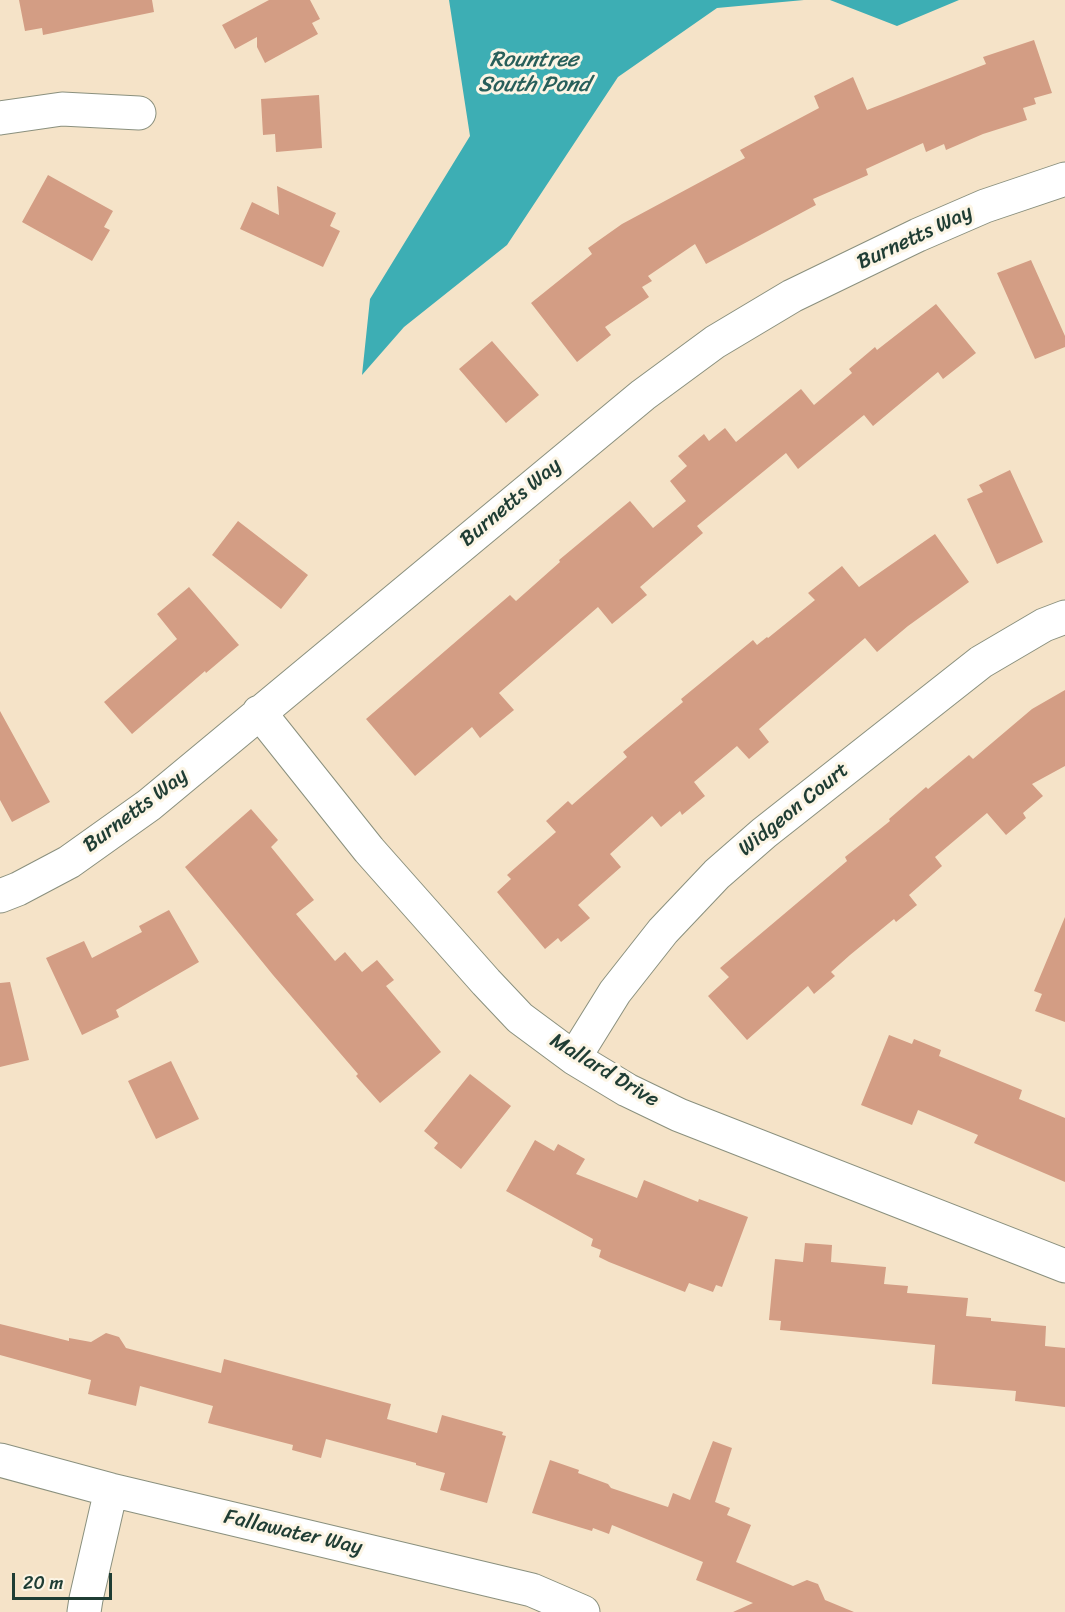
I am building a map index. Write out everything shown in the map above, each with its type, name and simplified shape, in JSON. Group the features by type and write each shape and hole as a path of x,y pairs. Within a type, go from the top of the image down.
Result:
{"street":[{"path":"0,118 62,109 139,113"},
{"name":"Burnetts Way","path":"0,896 69,862 149,805 643,394 715,342 792,296 918,235 985,206 1065,179"},
{"name":"Widgeon Court","path":"574,1058 615,992 663,931 717,874 764,833 981,662 1044,626 1065,617"},
{"name":"Mallard Drive","path":"259,712 369,850 486,982 520,1018 574,1058 627,1090 679,1115 1065,1266"},
{"name":"Fallawater Way","path":"0,1460 111,1490 532,1590 583,1612"},
{"path":"84,1612 111,1490"}],"water":[{"name":"Rountree South Pond","path":"449,0 804,0 717,8 618,77 507,245 404,327 362,375 370,299 470,136"},
{"path":"830,0 959,0 897,26"}],"building":[{"path":"19,0 152,0 154,12 43,35 42,28 25,31"},
{"path":"269,0 310,0 320,19 312,23 318,34 265,63 257,47 257,37 235,49 222,25"},
{"path":"1034,40 1052,93 1034,98 1036,104 1023,108 1027,120 983,134 946,150 944,144 926,152 923,143 866,169 868,175 813,199 816,205 706,264 695,244 648,276 652,281 642,287 649,297 605,327 611,335 577,362 531,303 592,254 588,248 622,224 745,158 740,150 819,108 814,96 853,77 867,110 986,64 983,57"},
{"path":"319,95 322,148 276,152 275,134 263,135 261,99"},
{"path":"48,175 113,211 104,227 110,230 92,261 22,222"},
{"path":"277,186 336,213 330,226 340,231 323,267 240,229 252,202 279,215"},
{"path":"1031,260 1065,336 1065,347 1035,359 997,273"},
{"path":"936,304 976,353 943,379 938,372 873,426 864,415 798,469 786,453 697,526 703,533 640,587 647,595 612,624 598,607 499,693 514,710 480,738 472,727 415,776 366,719 510,595 516,601 560,562 559,560 630,501 653,528 686,501 670,481 687,466 678,456 704,434 709,441 725,428 736,442 801,389 814,405 852,373 849,369 875,347 877,350"},
{"path":"492,341 539,395 506,423 459,369"},
{"path":"1010,470 1043,542 997,564 967,499 983,492 979,485"},
{"path":"238,521 308,575 281,609 212,555"},
{"path":"935,534 969,582 908,626 877,652 865,638 759,729 769,742 749,759 737,746 694,782 705,796 682,815 680,811 661,827 652,816 610,854 621,867 578,905 590,918 561,942 558,938 545,949 497,892 511,879 507,875 556,832 546,821 568,801 572,805 627,757 623,752 683,702 681,699 753,640 757,645 768,638 815,600 808,593 842,566 859,587"},
{"path":"189,587 239,645 132,734 104,702 177,639 157,614"},
{"path":"1065,690 1065,766 1032,784 1043,796 1023,813 1026,818 1006,835 987,813 935,857 942,866 909,895 917,905 896,922 894,919 850,955 831,972 835,976 814,994 808,986 747,1040 708,996 729,977 720,968 847,861 845,857 890,821 889,819 926,787 928,789 969,755 973,759 1032,709"},
{"path":"0,711 50,802 12,822 0,800"},
{"path":"251,809 278,840 271,847 314,900 296,914 335,961 345,952 362,972 377,960 394,980 386,986 441,1052 380,1103 185,867"},
{"path":"169,910 199,962 116,1010 119,1017 82,1035 46,958 84,941 92,958 142,932 139,926"},
{"path":"1065,917 1065,1022 1035,1011 1042,994 1034,991"},
{"path":"10,982 29,1060 0,1067 0,983"},
{"path":"889,1035 912,1044 914,1039 941,1050 939,1056 1022,1090 1019,1099 1065,1118 1065,1182 974,1143 978,1135 918,1110 912,1125 861,1105"},
{"path":"171,1061 199,1119 156,1139 128,1081"},
{"path":"470,1074 511,1106 461,1169 434,1148 438,1143 424,1131"},
{"path":"535,1140 554,1151 558,1144 585,1159 576,1174 637,1198 644,1180 698,1202 699,1199 748,1217 722,1287 716,1285 713,1292 689,1283 685,1292 609,1262 599,1257 601,1250 591,1246 593,1239 506,1191"},
{"path":"805,1243 832,1245 831,1262 886,1267 884,1284 908,1286 907,1293 968,1298 966,1316 991,1318 991,1321 1046,1326 1045,1346 1065,1348 1065,1407 1015,1401 1016,1391 932,1384 935,1345 780,1330 781,1321 769,1320 775,1259 803,1262"},
{"path":"0,1324 69,1341 69,1338 91,1342 106,1333 119,1337 126,1348 221,1373 224,1359 391,1404 387,1419 437,1433 442,1415 503,1432 502,1435 506,1436 487,1503 440,1490 445,1473 416,1465 416,1463 326,1439 321,1458 292,1450 293,1445 208,1423 213,1406 140,1386 136,1406 88,1394 91,1380 0,1355"},
{"path":"713,1441 732,1448 715,1502 730,1508 727,1515 751,1525 736,1562 793,1586 807,1580 818,1584 825,1600 854,1612 733,1612 753,1603 696,1580 703,1562 612,1525 609,1534 532,1513 550,1460 579,1470 578,1473 608,1484 611,1488 668,1507 673,1493 690,1500"}]}
